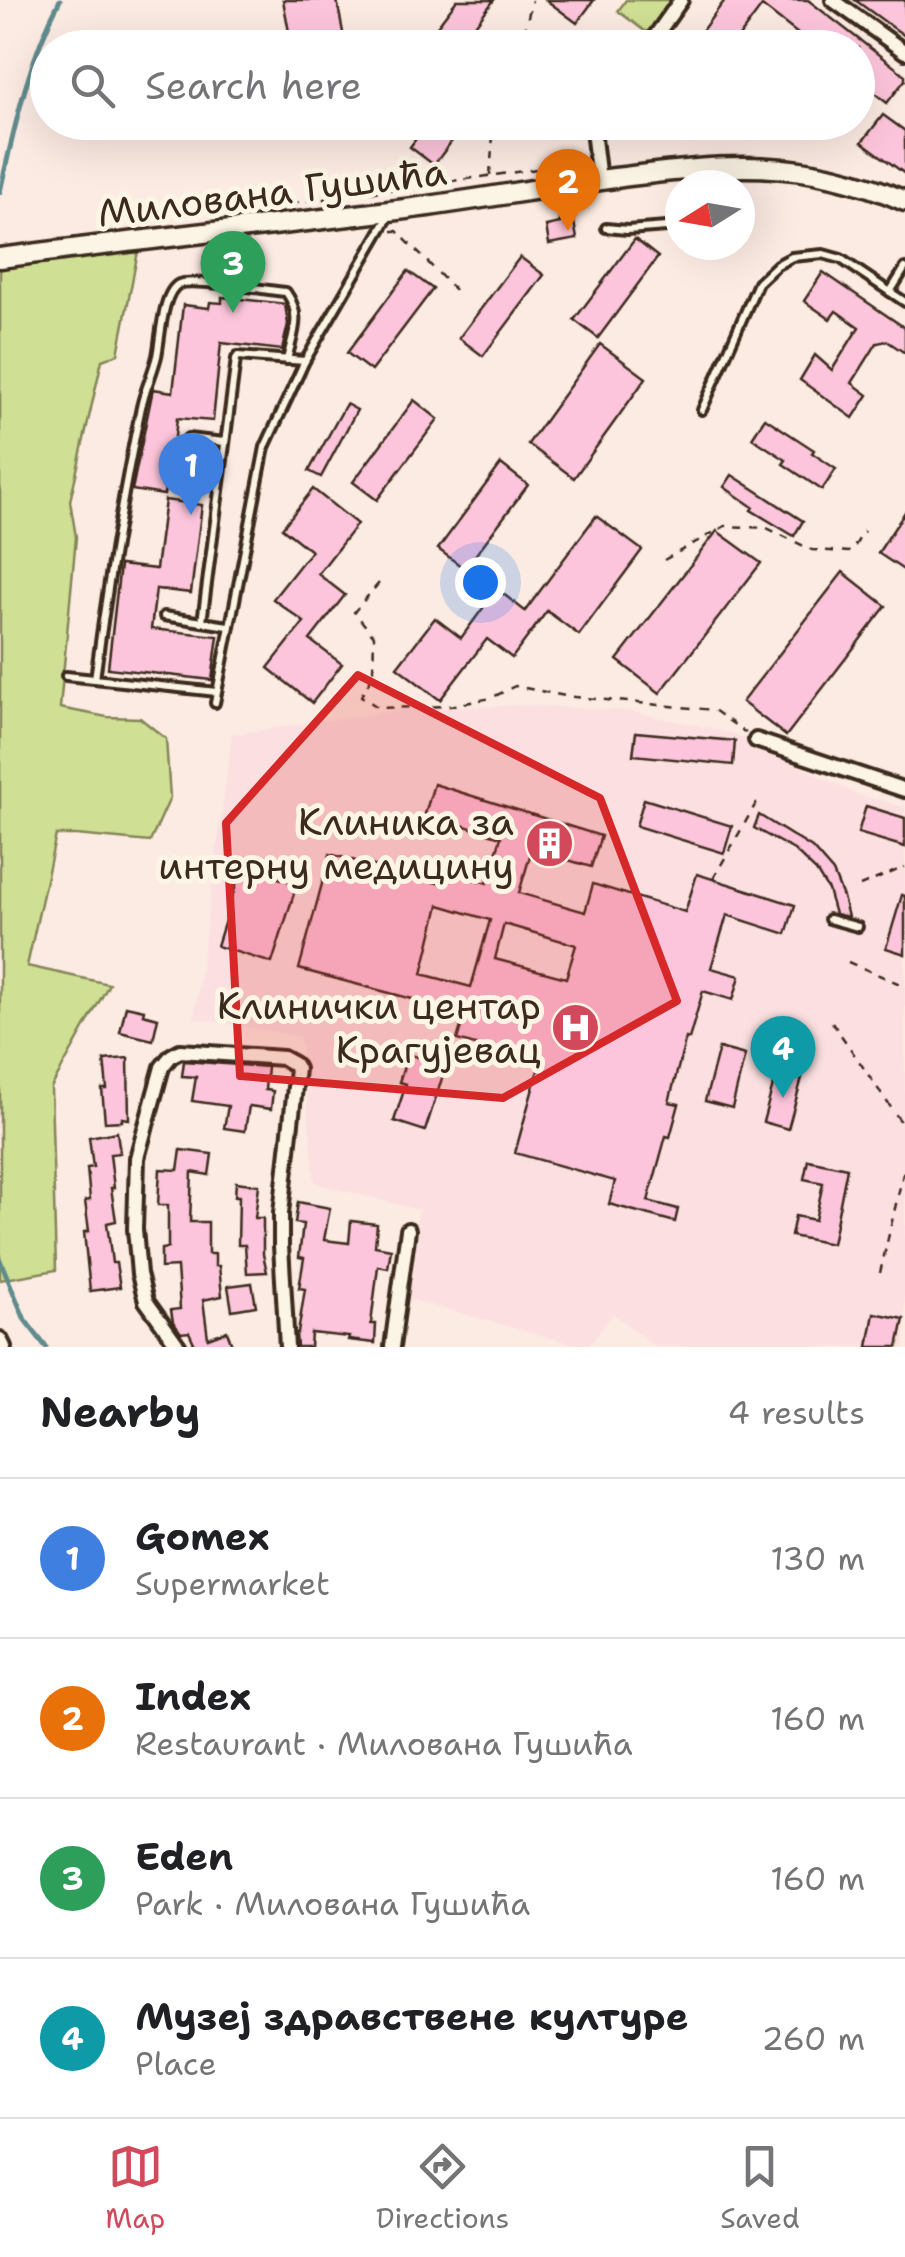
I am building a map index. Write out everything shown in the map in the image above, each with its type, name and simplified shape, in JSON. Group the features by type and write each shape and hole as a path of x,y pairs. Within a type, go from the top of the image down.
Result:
{"street":[{"path":"660,30 681,0"},
{"path":"832,0 874,30"},
{"path":"875,31 905,52"},
{"path":"594,140 599,180"},
{"name":"Милована Гушића","path":"0,258 696,168 764,166 833,176 905,201"},
{"path":"756,740 905,790"},
{"path":"180,1347 146,1301 135,1229 136,1158 162,1067 180,1051 282,1058 296,1069 281,1213 287,1347"},
{"path":"392,1347 408,1230"},
{"path":"0,1340 4,1347"}],"lane":[{"path":"215,702 265,447 305,361 392,210"},
{"path":"606,228 665,227"},
{"path":"702,410 758,283 792,257 823,254 841,259 905,302"},
{"path":"890,292 905,268"},
{"path":"95,679 122,505 168,294 179,284 195,283 286,292 297,312 287,360"},
{"path":"202,622 234,365 238,356 305,361"},
{"path":"188,438 224,442"},
{"path":"185,459 221,464"},
{"path":"164,616 228,626"},
{"path":"66,676 217,692"},
{"path":"829,918 858,926"}],"path":[{"path":"525,30 532,0"},
{"path":"489,197 493,140"},
{"path":"282,224 296,203 596,160"},
{"path":"381,230 396,232 456,291"},
{"path":"664,560 725,526 767,528 812,550 851,552 864,531"},
{"path":"379,584 354,612 374,636 373,676 361,696 378,708 450,706 490,698 515,686 565,696 714,710 756,740"},
{"path":"713,879 758,800"},
{"path":"860,886 905,867"},
{"path":"848,962 905,986"},
{"path":"832,1022 905,1128"},
{"path":"880,1273 905,1166"}],"highlighted area":[{"path":"358,675 600,798 677,1001 503,1098 240,1076 226,823"}],"shaded area":[{"name":"Клинички центар Крагујевац","path":"530,705 629,711 733,733 856,794 905,807 905,1347 655,1347 613,1313 588,1347 583,1347 408,1299 418,1210 315,1183 300,1036 194,1018 232,734 415,708"}],"green space":[{"path":"626,0 675,0 654,30 643,30 618,11"},
{"path":"140,241 118,354 102,360 70,501 76,537 60,708 107,717 140,718 166,739 170,798 150,842 56,835 27,966 109,984 51,1088 56,1270 0,1280 0,258"}],"building":[{"path":"283,0 337,0 343,30 289,30"},
{"path":"457,0 494,0 472,30 434,30"},
{"path":"546,0 594,0 577,23"},
{"path":"725,0 808,0 847,30 793,30 762,6 744,30 702,30"},
{"path":"855,0 905,0 905,36 888,24"},
{"path":"875,52 905,75 887,103 875,93"},
{"path":"883,115 905,131 905,174 862,142 875,140 875,125"},
{"path":"415,140 453,140 434,165 410,147"},
{"path":"573,216 577,239 549,244 546,226"},
{"path":"635,239 658,257 598,338 574,320"},
{"path":"520,257 544,275 483,356 459,338"},
{"path":"408,271 433,289 371,371 347,353"},
{"path":"823,272 905,328 905,353 887,341 877,343 852,383 868,395 853,418 800,380 815,355 832,370 859,327 836,311 830,319 804,301"},
{"path":"222,297 285,304 288,324 282,350 221,343 213,421 177,418 171,474 167,473 164,495 132,490 153,389 173,392 183,305 209,308 210,302 222,303"},
{"path":"600,344 646,378 574,478 528,444"},
{"path":"414,400 438,419 377,500 353,482"},
{"path":"346,404 357,410 321,477 309,471"},
{"path":"765,418 836,469 822,490 752,438"},
{"path":"501,464 528,485 465,569 438,549"},
{"path":"732,475 803,521 794,536 751,510 753,507 724,487"},
{"path":"313,489 357,524 318,574 345,595 310,640 342,664 312,703 268,668 304,622 273,599 311,551 282,528"},
{"path":"165,500 202,505 191,593 156,589 151,629 218,636 212,680 108,668 120,565 156,569"},
{"path":"905,512 905,571 878,553"},
{"path":"596,516 642,550 579,635 547,611 512,658 487,639 440,700 397,667 435,618 461,638 497,589 525,611"},
{"path":"717,531 761,563 660,693 617,660"},
{"path":"843,572 886,606 786,736 742,702"},
{"path":"636,732 735,741 733,765 633,755"},
{"path":"434,784 601,836 591,867 532,849 519,893 585,912 593,884 685,912 697,874 795,905 786,934 727,915 711,968 740,976 733,1000 703,991 669,1102 679,1104 648,1201 678,1209 675,1222 609,1204 615,1181 515,1153 540,1063 457,1040 465,1013 299,969 330,854 445,885 449,872 487,883 501,837 425,814","holes":["439,905 490,920 471,987 422,974","504,924 576,945 566,978 495,959"]},
{"path":"644,799 732,826 724,853 636,826"},
{"path":"866,806 905,818 905,847 858,833"},
{"path":"759,815 812,848 833,872 848,917 835,914 828,890 816,871 794,850 754,828"},
{"path":"242,866 297,884 272,963 217,946"},
{"path":"902,895 905,896 905,954 886,948"},
{"path":"126,1006 158,1018 153,1040 120,1032"},
{"path":"719,1048 745,1055 732,1108 705,1101"},
{"path":"408,1054 446,1066 425,1131 394,1121 406,1084 399,1082"},
{"path":"128,1058 129,1119 105,1122 104,1060"},
{"path":"184,1061 267,1067 265,1090 273,1091 271,1109 249,1106 245,1131 224,1128 228,1106 192,1101 196,1077 182,1076"},
{"path":"778,1067 803,1074 788,1129 763,1122"},
{"path":"117,1132 120,1153 110,1154 116,1221 107,1223 112,1263 116,1263 120,1287 90,1291 84,1232 89,1231 85,1201 90,1200 87,1168 93,1167 89,1137"},
{"path":"181,1150 212,1154 209,1175 192,1172 190,1222 208,1222 208,1254 215,1254 215,1266 219,1266 222,1296 203,1300 208,1338 227,1331 233,1347 189,1347 194,1343 189,1332 181,1333 173,1322 171,1310 180,1309 177,1267 161,1268 161,1249 168,1248 168,1205 158,1205 160,1169 178,1170"},
{"path":"808,1160 847,1168 832,1244 791,1236 795,1216 815,1220 823,1183 804,1179"},
{"path":"236,1182 259,1185 255,1218 263,1218 267,1272 247,1273 245,1245 238,1245"},
{"path":"298,1202 330,1208 324,1240 349,1243 351,1221 377,1224 375,1246 391,1249 388,1268 378,1266 371,1324 376,1324 375,1343 311,1333 310,1347 297,1347 305,1289 299,1288 304,1258 299,1257 303,1224 295,1223"},
{"path":"252,1283 256,1306 232,1310 228,1286"},
{"path":"874,1313 904,1319 898,1347 868,1347"}],"waterway":[{"path":"46,30 60,0"},
{"path":"0,192 30,73"},
{"path":"0,1260 25,1320 46,1347"}],"place":[{"name":"Index","path":"568,231"},
{"name":"Eden","path":"233,313"},
{"name":"Gomex","path":"191,515"},
{"name":"Клиника за интерну медицину","path":"549,843"},
{"name":"Клинички центар Крагујевац","path":"576,1027"},
{"name":"Музеј здравствене културе","path":"783,1098"}]}
